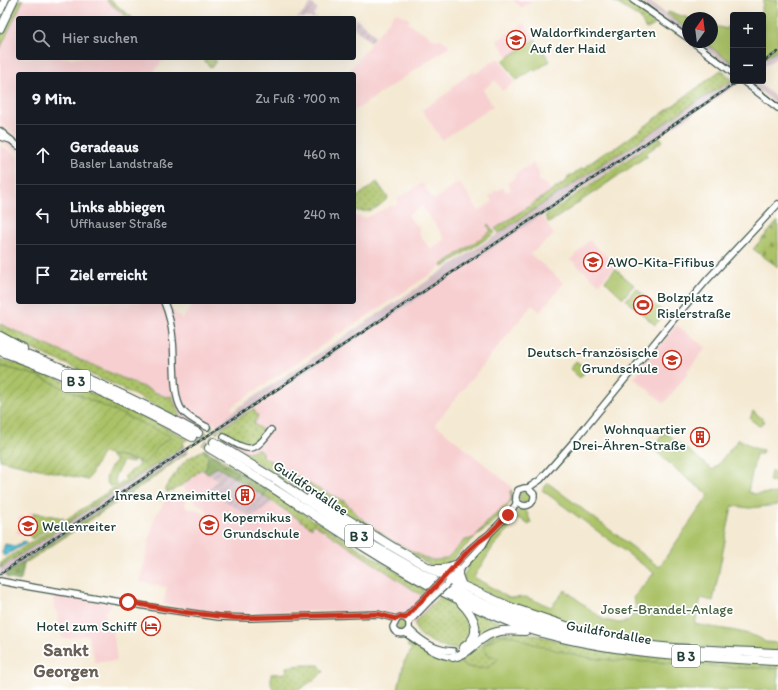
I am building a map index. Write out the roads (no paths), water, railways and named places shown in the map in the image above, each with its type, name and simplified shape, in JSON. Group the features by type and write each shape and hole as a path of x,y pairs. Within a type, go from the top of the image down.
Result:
{"highway":[{"path":"0,336 32,356"},
{"name":"B 3","path":"0,344 101,384 142,403 195,435 171,426 94,388 0,351"},
{"name":"B 3","path":"0,357 17,357"},
{"name":"Guildfordallee","path":"212,445 288,488 374,546 431,582 354,540 251,473 212,445"},
{"path":"288,488 326,506 390,546 432,569 446,583 462,586 510,607 608,641"},
{"path":"432,569 457,568 462,586"},
{"name":"Guildfordallee","path":"446,583 458,600 499,618 536,631 595,645 652,653 778,661"},
{"name":"Guildfordallee","path":"446,583 488,606 530,622 608,641 666,647 778,653"},
{"path":"453,654 467,645 472,639 475,631 474,620 471,614 458,600"},
{"path":"453,654 464,654 482,639 495,632 509,630 536,631"}],"main road":[{"path":"0,11 5,0"},
{"path":"0,29 14,0"}],"street":[{"path":"633,0 682,34"},
{"path":"701,48 730,71"},
{"path":"748,84 778,108"},
{"path":"0,131 16,144"},
{"path":"0,137 11,140"},
{"path":"533,493 540,480 576,439 674,319 712,275 778,204"},
{"path":"165,304 171,326 176,396 179,405 185,414 190,418 207,427"},
{"path":"224,437 240,447 250,449 259,445 271,430"},
{"path":"508,515 514,506 518,490 528,488 540,480"},
{"path":"516,500 521,505 526,506 532,503 534,499 533,493 528,488"},
{"path":"453,654 434,648 424,642 407,626 400,617 395,622 393,629 396,633 401,634 407,626 427,599 446,583 477,543 521,505"},
{"path":"0,580 31,587 219,617 250,618 378,614 395,622"}],"water":[{"path":"24,541 27,543 4,556 2,553 5,544 15,546"}],"tunnel":[{"path":"207,427 224,437"},
{"path":"198,433 214,442"},
{"path":"192,437 209,448"}],"tram line":[{"path":"641,0 682,31"},
{"path":"706,48 730,66"},
{"path":"754,84 778,104"}],"railway":[{"path":"766,60 778,52"},
{"path":"0,574 735,84"}],"place":[{"name":"Waldorfkindergarten Auf der Haid","path":"516,40"},
{"name":"AWO-Kita-Fifibus","path":"593,262"},
{"name":"Bolzplatz Rislerstraße","path":"643,305"},
{"name":"Deutsch-französische Grundschule","path":"672,360"},
{"name":"Wohnquartier Drei-Ähren-Straße","path":"700,437"},
{"name":"Inresa Arzneimittel","path":"245,495"},
{"name":"Kopernikus Grundschule","path":"209,525"},
{"name":"Wellenreiter","path":"28,526"},
{"name":"Hotel zum Schiff","path":"151,626"}],"district":[{"name":"Sankt Georgen","path":"66,660"}],"park label":[{"name":"Josef-Brandel-Anlage","path":"667,609"}]}
